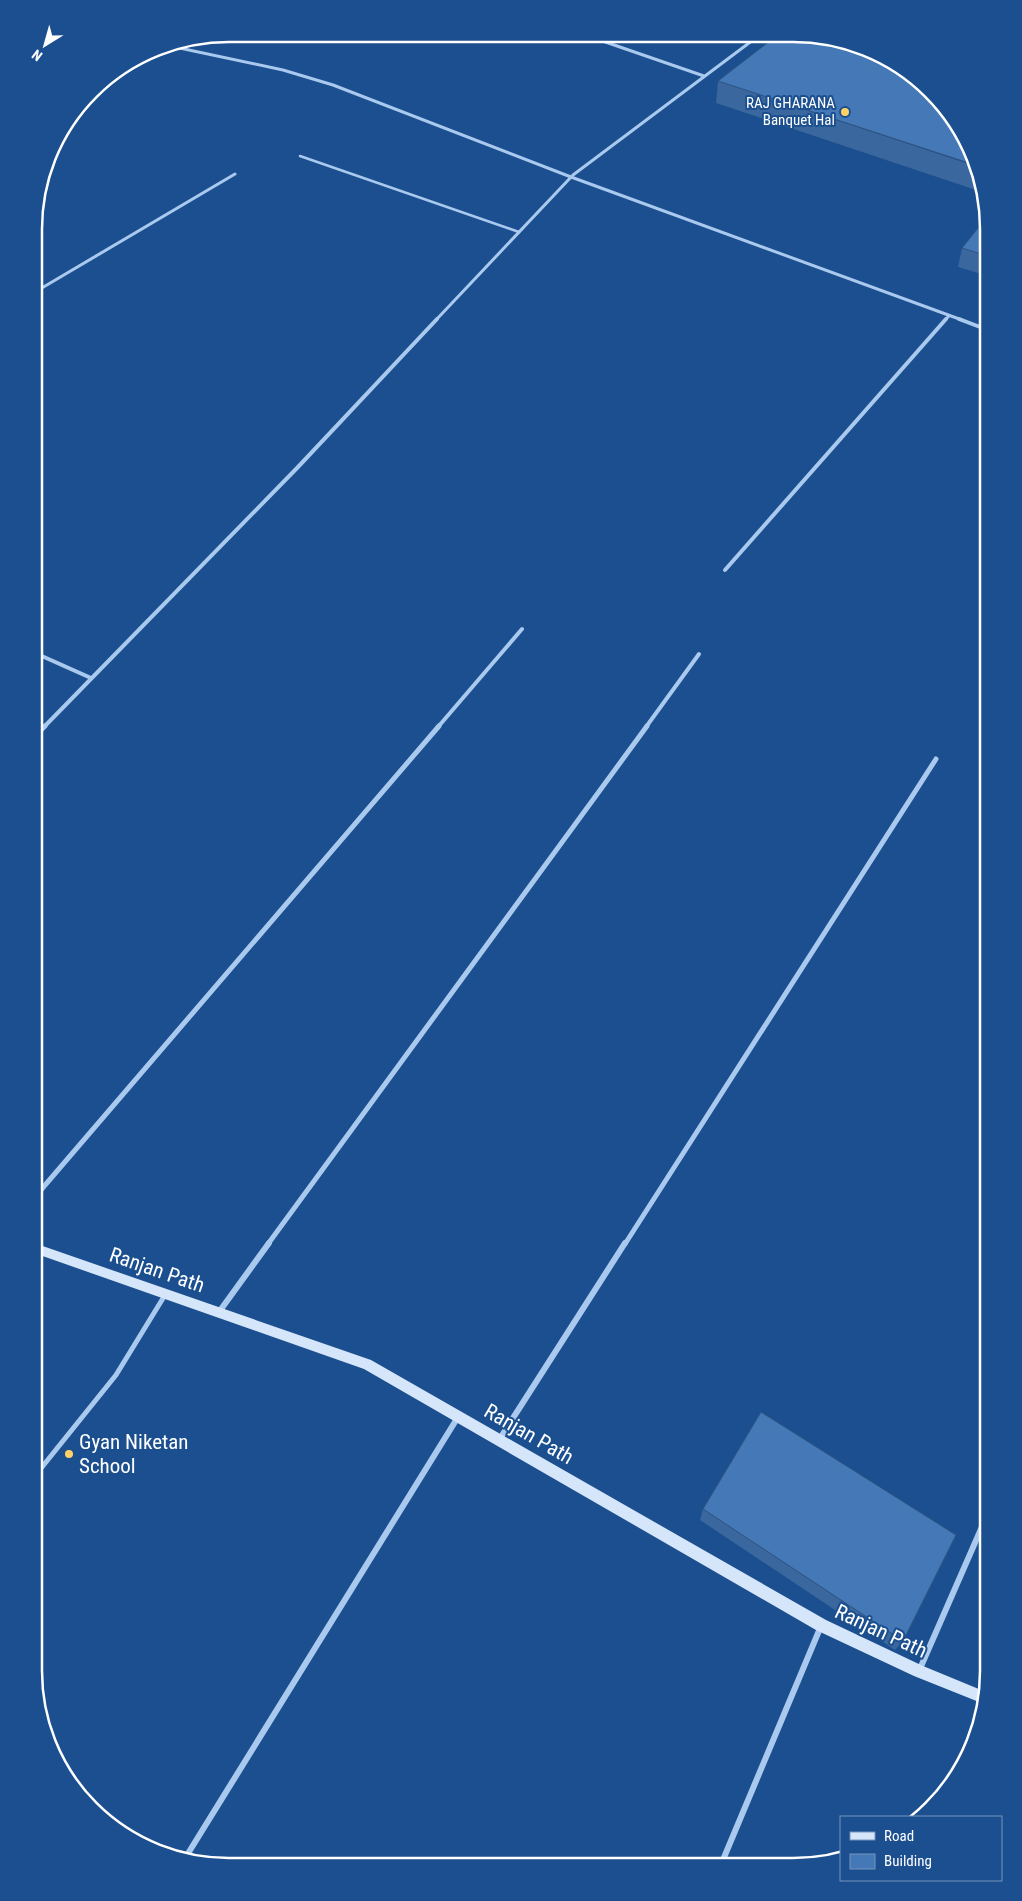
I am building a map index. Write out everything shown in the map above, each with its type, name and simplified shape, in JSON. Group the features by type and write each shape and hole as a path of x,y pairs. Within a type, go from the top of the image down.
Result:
{"street":[{"path":"605,42 704,76"},
{"path":"42,729 298,467 571,177 750,42"},
{"path":"183,49 265,65 325,82 571,177 980,327"},
{"path":"42,288 235,174"},
{"path":"724,570 949,316"},
{"path":"42,1189 522,629"},
{"path":"219,1312 699,654"},
{"path":"42,656 92,678"},
{"path":"499,1440 936,760"},
{"name":"Ranjan Path","path":"42,1251 368,1364 821,1625 919,1671 978,1695"},
{"path":"188,1854 458,1416"},
{"path":"919,1671 980,1531"},
{"path":"724,1858 821,1625"}],"lane":[{"path":"300,156 519,232"},
{"path":"42,1467 116,1375 166,1294"}],"building":[{"name":"RAJ GHARANA Banquet Hal","path":"769,42 817,44 852,52 896,74 925,97 948,126 967,162 718,81"},
{"path":"980,226 980,254 962,248"},
{"path":"761,1412 956,1535 903,1641 703,1509"}],"place":[{"name":"RAJ GHARANA Banquet Hal","path":"845,112"},
{"name":"Gyan Niketan School","path":"69,1454"}]}
